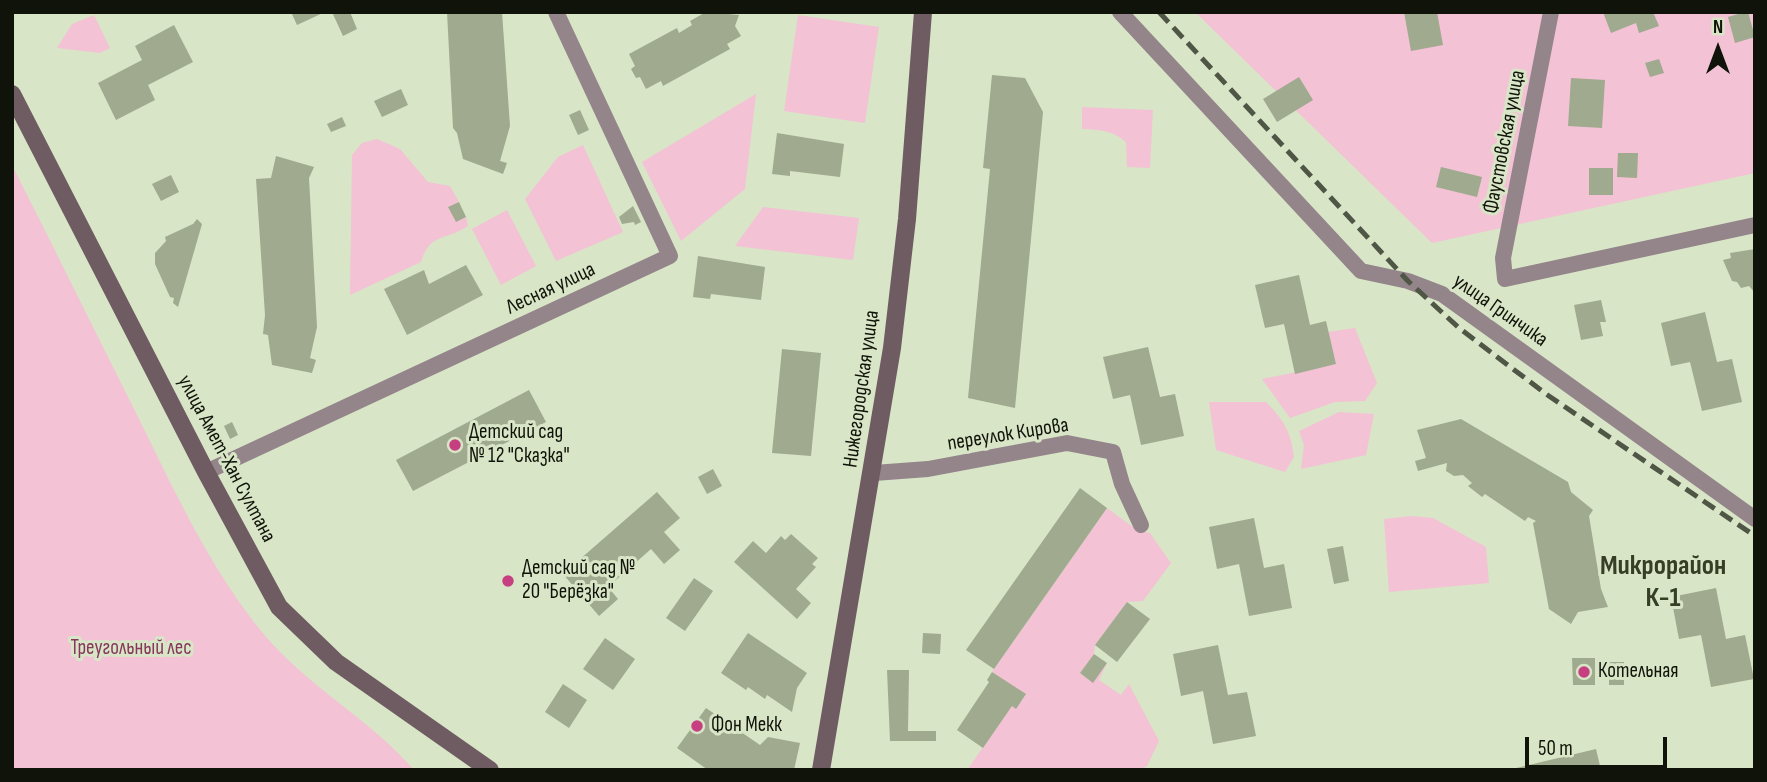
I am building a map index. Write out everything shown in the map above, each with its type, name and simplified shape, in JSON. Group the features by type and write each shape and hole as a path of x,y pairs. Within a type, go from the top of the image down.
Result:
{"main road":[{"name":"Нижегородская улица","path":"821,770 874,473 903,258 923,12"},
{"name":"улица Амет-Хан Султана","path":"12,94 206,472 279,607 336,663 490,770"}],"street":[{"name":"Лесная улица","path":"206,472 670,256 556,12"},
{"name":"улица Гринчика","path":"1120,12 1361,271 1408,281 1442,294 1755,519"},
{"name":"Фаустовская улица","path":"1551,12 1503,258 1505,279 1755,225"},
{"name":"переулок Кирова","path":"874,473 928,469 1067,443 1090,446 1113,452 1122,484 1141,525"}],"green space":[{"path":"1195,12 1755,12 1755,173 1432,243"},
{"path":"94,15 110,48 100,53 57,48 72,24"},
{"path":"798,15 879,27 865,123 784,111"},
{"path":"756,94 745,189 681,241 642,162"},
{"path":"1082,107 1153,110 1150,168 1127,167 1126,142 1116,135 1100,130 1082,129"},
{"path":"377,139 400,149 428,182 450,186 459,202 449,207 455,221 466,217 468,226 434,241 421,262 350,295 352,155 362,143"},
{"path":"583,145 623,232 556,261 525,199 558,157"},
{"name":"Треугольный лес","path":"12,165 181,503 226,583 279,651 377,734 414,770 12,770"},
{"path":"763,207 859,218 853,260 735,246"},
{"path":"507,210 536,266 501,285 472,229"},
{"path":"1355,328 1377,383 1365,401 1335,402 1290,418 1262,379 1336,364 1328,332"},
{"path":"1209,402 1266,402 1282,420 1291,440 1294,457 1285,472 1216,450"},
{"path":"1339,412 1374,414 1366,455 1301,469 1304,445 1299,431"},
{"path":"1107,508 1137,530 1150,533 1171,563 1143,601 1127,602 1095,645 1094,654 1080,673 1093,682 1107,663 1099,680 1121,695 1129,684 1159,741 1147,766 1140,770 967,770 1012,706 1016,708 1026,695 992,672"},
{"path":"1411,516 1433,518 1486,547 1489,583 1389,592 1384,519"}],"building":[{"path":"291,12 325,12 297,25"},
{"path":"332,12 350,12 357,29 343,36"},
{"path":"447,12 502,12 510,126 500,161 507,163 503,174 463,159 457,133 453,128"},
{"path":"706,12 739,15 735,26 741,36 727,44 730,49 663,86 661,81 646,89 640,77 636,78 631,69 635,66 629,54 677,28 679,33 692,25 690,21"},
{"path":"1404,12 1437,12 1443,45 1411,51"},
{"path":"1603,12 1653,12 1659,26 1639,33 1636,23 1611,33"},
{"path":"1748,12 1755,37 1735,43 1728,17"},
{"path":"174,25 193,62 148,85 155,100 116,120 98,83 142,60 135,46"},
{"path":"1659,59 1664,73 1650,77 1645,63"},
{"path":"992,75 1025,78 1043,112 1015,408 968,398 990,169 983,168"},
{"path":"1299,77 1313,100 1277,122 1263,99"},
{"path":"1571,78 1605,80 1602,128 1568,126"},
{"path":"401,89 408,105 382,117 374,101"},
{"path":"580,110 589,130 578,135 569,115"},
{"path":"342,117 346,126 331,132 327,124"},
{"path":"777,133 844,144 840,177 790,171 790,176 772,174"},
{"path":"1618,153 1638,153 1637,178 1617,177"},
{"path":"276,156 314,167 309,178 317,327 310,358 316,360 312,373 272,365 268,335 263,334 265,315 256,179 271,178"},
{"path":"1441,167 1482,177 1477,197 1436,187"},
{"path":"1589,168 1613,168 1613,195 1589,195"},
{"path":"171,175 179,192 161,201 152,184"},
{"path":"459,202 466,217 456,222 448,207"},
{"path":"633,206 641,222 635,225 634,222 622,224 619,217"},
{"path":"197,219 202,224 178,307 173,303 174,298 170,297 155,264 155,253 166,241 165,237 193,224"},
{"path":"1755,249 1755,293 1749,286 1741,288 1737,282 1732,281 1723,260 1731,258 1730,253"},
{"path":"698,256 765,267 761,300 711,294 710,299 693,297"},
{"path":"466,265 483,295 407,335 384,289 424,270 429,284"},
{"path":"1299,275 1310,325 1326,321 1336,364 1295,374 1284,324 1265,328 1255,285"},
{"path":"1601,300 1606,322 1600,322 1603,336 1581,340 1574,305"},
{"path":"1705,312 1717,362 1732,359 1742,402 1702,411 1690,362 1671,366 1661,323"},
{"path":"1148,347 1160,397 1175,394 1184,436 1141,445 1130,395 1113,399 1103,357"},
{"path":"782,349 821,353 811,456 772,453"},
{"path":"529,390 546,422 413,491 396,460"},
{"path":"1461,419 1568,482 1571,492 1593,510 1589,516 1601,589 1608,607 1578,612 1571,624 1549,609 1533,523 1536,521 1528,517 1525,521 1485,494 1482,497 1468,486 1472,483 1463,475 1454,476 1446,471 1447,463 1418,471 1415,461 1426,458 1417,430"},
{"path":"232,422 238,435 230,439 224,426"},
{"path":"713,469 722,486 707,494 698,477"},
{"path":"1080,488 1107,508 994,669 966,650"},
{"path":"657,492 680,518 664,532 680,550 664,564 651,549 608,587 618,599 599,616 563,574"},
{"path":"1254,518 1264,568 1284,564 1292,608 1249,616 1239,564 1217,569 1209,527"},
{"path":"791,534 818,558 812,564 816,567 796,589 811,603 797,619 734,562 753,541 766,553 781,536 785,540"},
{"path":"1343,546 1349,581 1334,584 1327,549"},
{"path":"694,578 713,591 685,631 666,618"},
{"path":"1716,588 1726,639 1745,635 1754,679 1711,687 1701,635 1679,639 1671,597"},
{"path":"1127,602 1150,619 1117,662 1095,645"},
{"path":"748,633 807,673 797,688 792,712 767,695 765,699 748,687 746,690 721,673"},
{"path":"923,633 941,634 940,654 922,653"},
{"path":"605,638 635,659 613,690 583,669"},
{"path":"1218,645 1228,695 1247,692 1256,736 1213,744 1203,691 1181,696 1173,654"},
{"path":"1094,654 1107,663 1093,683 1080,673"},
{"name":"Котельная","path":"1572,658 1595,658 1595,685 1573,685"},
{"path":"1609,662 1624,662 1624,685 1609,685"},
{"path":"887,670 909,670 908,731 936,731 936,741 890,741"},
{"path":"992,672 1026,694 1016,709 1012,706 983,748 957,730 989,682 987,680"},
{"path":"563,684 587,700 569,728 545,712"},
{"path":"706,708 760,745 768,737 800,743 794,770 708,770 677,748"},
{"path":"1596,749 1601,770 1512,770 1512,769"}],"railway":[{"path":"1159,12 1408,281 1459,328 1546,394 1755,536"}],"place":[{"name":"Детский сад № 12 \"Сказка\"","path":"455,445"},
{"name":"Детский сад № 20 \"Берёзка\"","path":"508,581"},
{"name":"Котельная","path":"1584,672"},
{"name":"Фон Мекк","path":"697,726"}],"district":[{"name":"Микрорайон К-1","path":"1663,583"}]}
